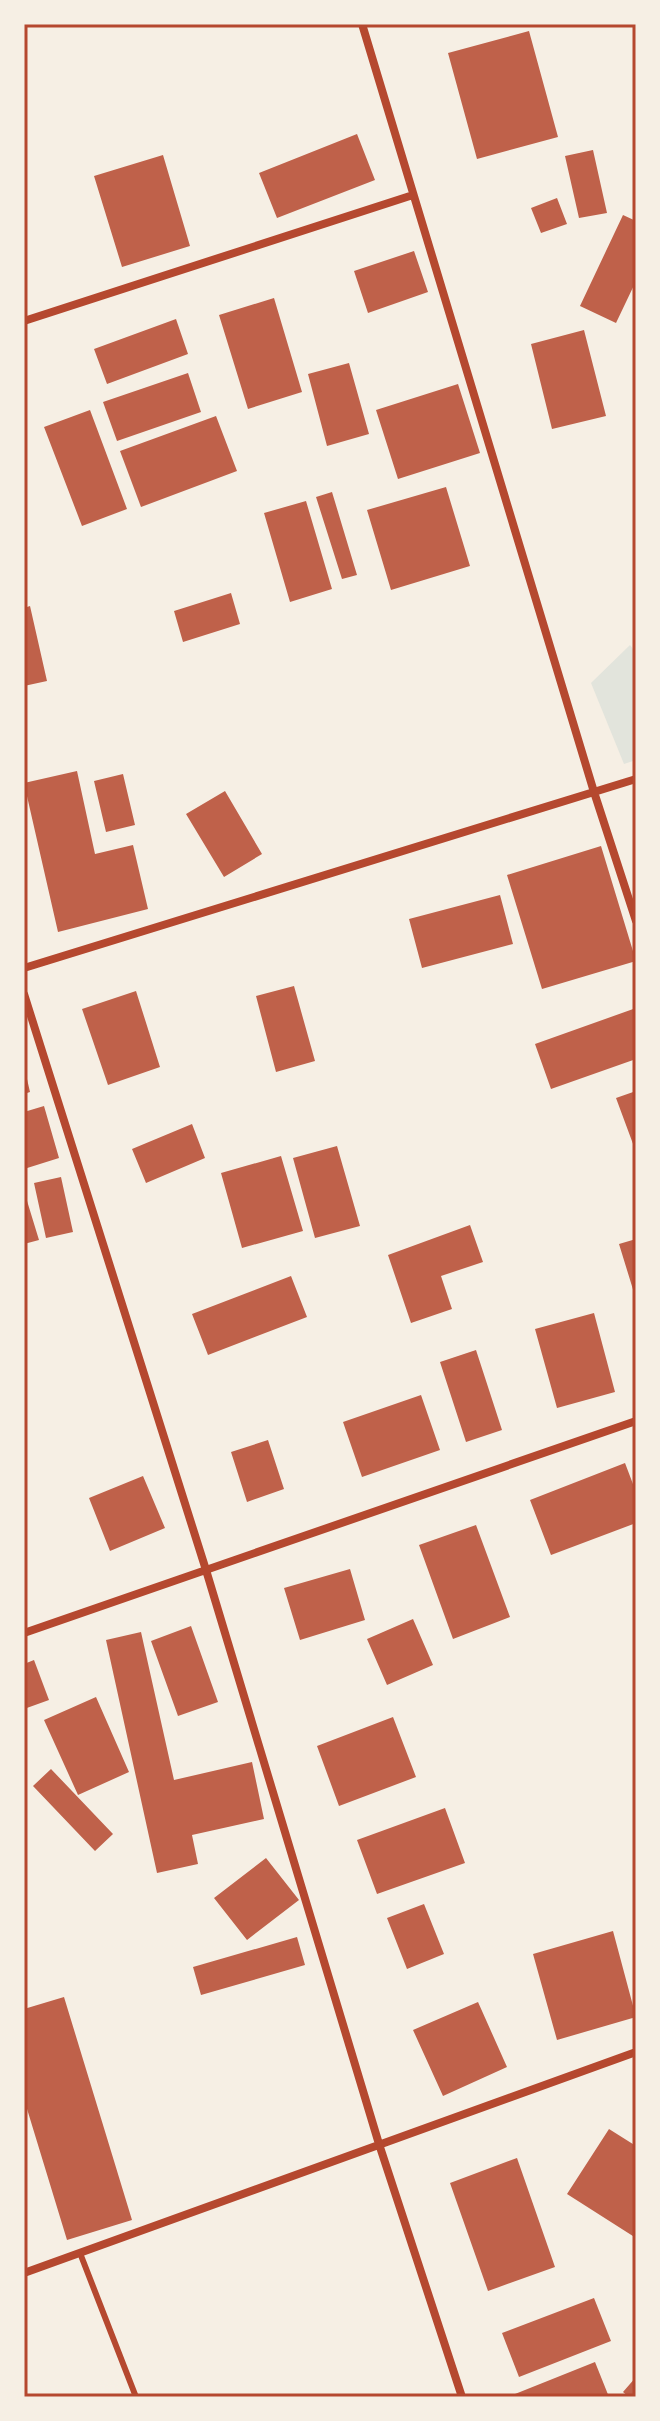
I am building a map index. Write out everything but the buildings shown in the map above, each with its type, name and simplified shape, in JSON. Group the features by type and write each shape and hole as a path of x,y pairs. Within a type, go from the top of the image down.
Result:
{"street":[{"path":"362,24 594,792 636,921"},
{"path":"24,321 413,195"},
{"path":"24,968 636,779"},
{"path":"24,994 206,1570 379,2144 462,2397"},
{"path":"24,1633 636,1421"},
{"path":"24,2273 636,2052"}],"lane":[{"path":"80,2253 136,2397"}],"shaded area":[{"path":"630,645 636,653 636,760 624,764 591,683"}]}
